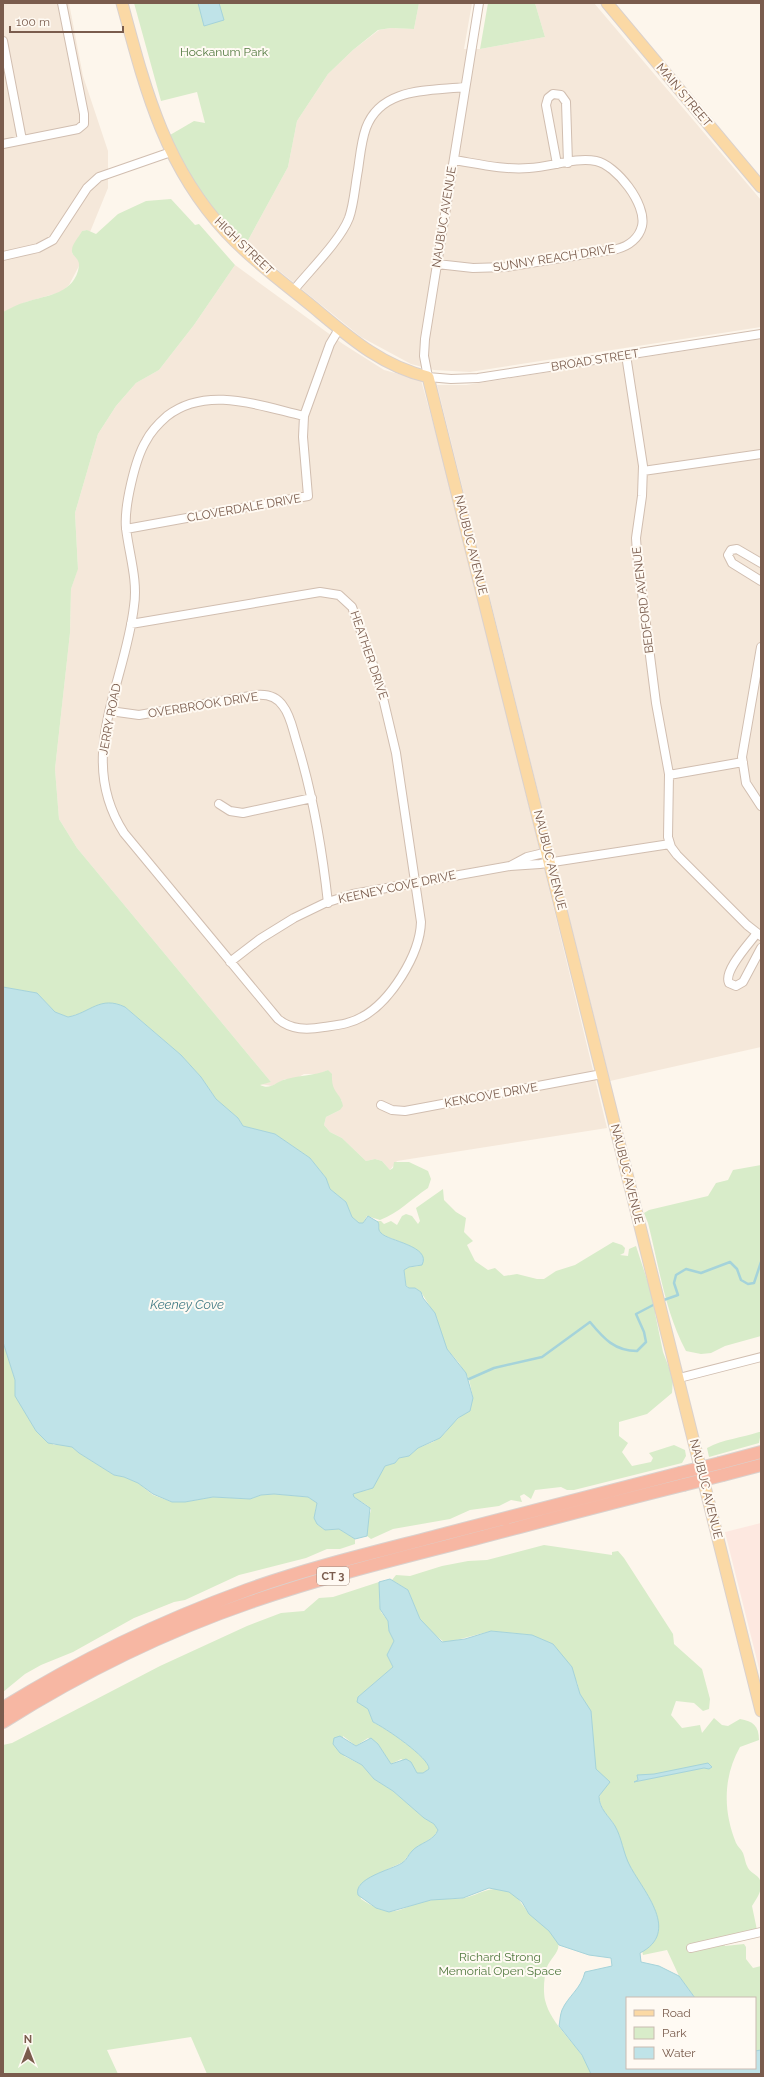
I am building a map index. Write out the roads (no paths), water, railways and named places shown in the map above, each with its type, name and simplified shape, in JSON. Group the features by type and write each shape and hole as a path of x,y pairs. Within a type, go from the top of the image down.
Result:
{"highway":[{"name":"CT 3","path":"3,1708 62,1673 125,1642 192,1612 247,1590 367,1554 721,1469 761,1452"},
{"name":"CT 3","path":"721,1469 761,1465"},
{"name":"CT 3","path":"3,1722 59,1688 120,1657 188,1626 261,1598 359,1568 682,1479"}],"main road":[{"name":"HIGH STREET","path":"122,3 147,95 171,152 195,193 220,225 246,252 339,329 382,360 404,370 428,377"},
{"name":"MAIN STREET","path":"607,3 761,187"},
{"name":"NAUBUC AVENUE","path":"428,377 662,1309 761,1711"}],"street":[{"path":"3,144 78,129 84,124 84,114 62,3"},
{"name":"NAUBUC AVENUE","path":"428,377 424,347 479,3"},
{"path":"3,41 22,140"},
{"path":"293,291 339,236 347,222 352,208 364,133 375,112 386,101 401,94 466,87"},
{"path":"557,164 546,104 548,98 553,94 561,95 566,102 568,163"},
{"path":"3,256 38,248 53,240 89,185 99,177 171,152"},
{"name":"SUNNY REACH DRIVE","path":"437,264 473,268 506,268 617,249 631,243 639,233 643,222 642,210 636,198 616,173 605,164 590,160 539,167 510,168 454,160"},
{"name":"CLOVERDALE DRIVE","path":"126,529 308,496 303,437 304,416 330,344 339,329"},
{"name":"BROAD STREET","path":"428,377 451,379 478,378 761,334"},
{"name":"BEDFORD AVENUE","path":"626,355 643,472 641,504 637,529 637,553 656,703 669,775 668,837 670,844"},
{"name":"JERRY ROAD","path":"304,416 222,399 196,402 173,412 155,427 142,447 126,508 126,529 135,588 131,624 103,740 102,764 105,788 114,816 131,842 275,1016 286,1024 302,1029 313,1029 356,1020 371,1012 382,1002 415,950 420,936 420,920 415,882"},
{"path":"643,472 761,454"},
{"path":"761,563 737,549 731,550 728,555 732,563 761,581"},
{"name":"HEATHER DRIVE","path":"131,624 318,592 336,594 346,600 355,614 386,705 398,764 415,882"},
{"path":"761,647 744,742 743,762 746,783 761,806"},
{"name":"OVERBROOK DRIVE","path":"110,711 139,715 256,695 272,697 280,702 288,713 312,798 328,903"},
{"path":"669,775 743,762"},
{"path":"219,804 233,812 245,813 312,798"},
{"path":"670,844 677,855 759,935 730,970 727,978 729,983 736,986 743,982 761,948"},
{"name":"KEENEY COVE DRIVE","path":"230,962 278,927 328,903 361,892 510,866 527,857 549,858 670,844"},
{"name":"KENCOVE DRIVE","path":"381,1105 392,1110 405,1111 602,1074"},
{"path":"679,1378 761,1357"},
{"path":"691,1948 761,1932"}],"water":[{"path":"198,3 219,3 224,20 204,26"},
{"name":"Keeney Cove","path":"3,987 37,993 55,1012 68,1017 102,1004 109,1003 125,1007 181,1055 201,1077 216,1099 238,1118 243,1126 275,1134 310,1158 326,1178 330,1189 346,1202 352,1217 359,1223 363,1223 368,1216 378,1222 379,1230 385,1236 408,1245 421,1253 423,1258 422,1265 409,1267 404,1270 406,1286 409,1288 415,1288 421,1292 423,1298 435,1313 447,1349 466,1373 473,1398 470,1411 458,1418 440,1438 418,1448 409,1456 399,1458 395,1463 385,1466 373,1488 353,1494 354,1497 370,1508 367,1536 355,1539 339,1529 325,1530 317,1524 314,1518 317,1503 308,1497 274,1494 261,1495 250,1499 213,1497 185,1502 172,1502 153,1494 138,1483 124,1477 114,1475 72,1447 48,1443 36,1431 15,1396 15,1380 3,1342"},
{"path":"390,1579 408,1590 420,1619 442,1642 465,1639 491,1631 532,1635 553,1644 572,1667 580,1694 591,1711 596,1769 610,1782 599,1796 599,1801 613,1822 630,1866 650,1899 656,1911 659,1923 658,1934 652,1944 640,1953 641,1962 659,1966 679,1976 694,1997 626,1997 626,2069 756,2069 756,2051 761,2050 761,2074 591,2074 582,2055 559,2026 560,2016 565,2005 581,1983 585,1972 612,1966 611,1958 589,1955 559,1945 549,1931 529,1914 522,1902 509,1892 489,1888 463,1898 431,1900 389,1912 376,1908 358,1895 358,1889 367,1879 402,1863 415,1848 433,1837 438,1830 434,1824 424,1818 393,1791 374,1779 362,1765 340,1753 333,1744 334,1738 340,1736 356,1746 371,1738 378,1744 391,1764 406,1759 411,1762 417,1773 423,1773 429,1769 427,1764 415,1751 396,1736 373,1722 368,1709 357,1702 358,1697 393,1667 387,1655 394,1641 389,1631 388,1621 380,1609 379,1582"},
{"path":"708,1763 712,1767 709,1769 704,1768 634,1782 638,1780 637,1775 654,1774"}],"waterway":[{"path":"661,1301 678,1295 674,1283 676,1275 686,1269 701,1273 730,1262 737,1269 741,1280 748,1284 754,1283 761,1262"},
{"path":"469,1379 494,1368 542,1357 590,1322 610,1343 622,1349 637,1351 646,1342 644,1332 636,1314 657,1303"}],"park label":[{"name":"Hockanum Park","path":"224,52"},
{"name":"Richard Strong Memorial Open Space","path":"500,1964"}]}
